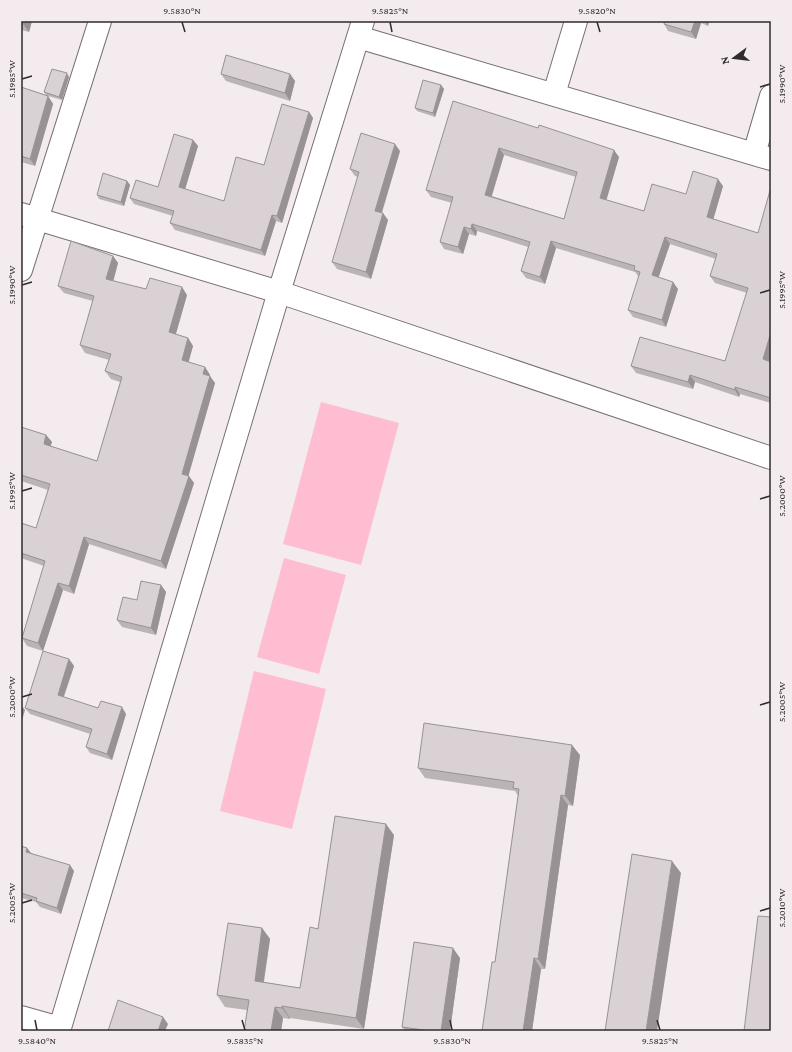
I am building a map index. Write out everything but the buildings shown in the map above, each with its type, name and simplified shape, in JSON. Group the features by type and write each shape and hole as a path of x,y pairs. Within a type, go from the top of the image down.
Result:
{"street":[{"path":"21,270 29,216 100,21"},
{"path":"554,94 576,21"},
{"path":"21,1017 59,1030 279,292 361,29 554,94 763,156 771,96"},
{"path":"29,216 279,292 771,458"}],"shaded area":[{"path":"321,402 399,423 361,565 283,544"},
{"path":"284,558 346,575 319,674 257,657"},
{"path":"254,671 326,689 292,829 220,811"}]}
